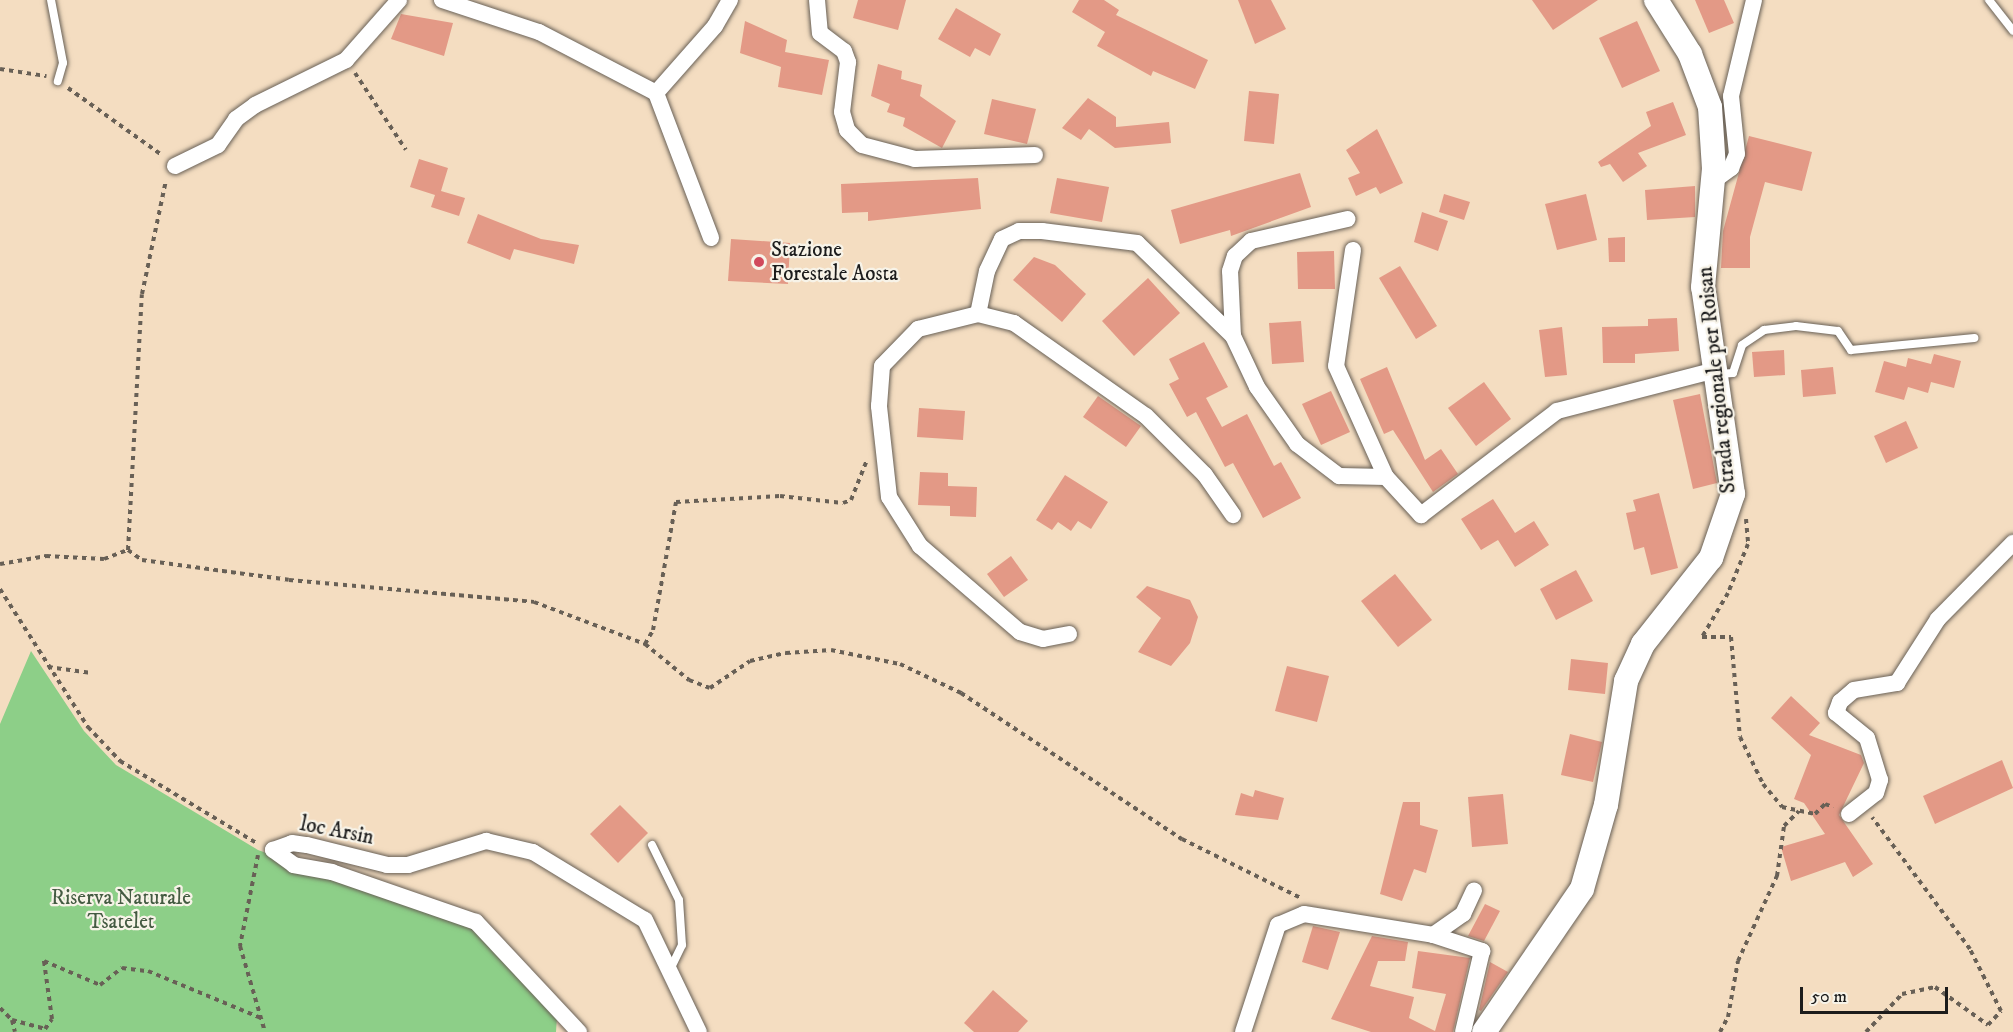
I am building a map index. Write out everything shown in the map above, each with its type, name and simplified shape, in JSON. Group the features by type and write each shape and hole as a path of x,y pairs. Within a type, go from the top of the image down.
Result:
{"main road":[{"name":"Strada regionale per Roisan","path":"1484,1032 1582,889 1601,827 1626,681 1643,644 1711,558 1728,512 1731,477 1712,371 1703,258 1712,182 1710,107 1690,54 1656,0"}],"street":[{"path":"176,166 219,145 236,119 255,105 346,60 399,0"},
{"path":"442,0 539,32 656,93 711,238"},
{"path":"656,93 730,0"},
{"path":"817,0 820,33 844,51 848,62 842,112 847,130 862,145 915,159 1035,155"},
{"path":"1712,182 1731,168 1737,154 1731,96 1754,0"},
{"path":"1233,336 1230,272 1235,256 1251,241 1348,219"},
{"path":"978,314 987,271 1002,239 1019,231 1042,231 1137,243 1233,336 1257,387 1297,444 1339,476 1386,477"},
{"path":"1353,250 1336,366 1386,477 1421,515 1557,411 1712,371"},
{"path":"1069,634 1043,639 1020,632 920,546 889,497 883,450 882,366 918,329 978,314 1014,323 1146,416 1205,475 1233,515"},
{"path":"1849,814 1864,801 1880,780 1867,738 1836,713 1840,702 1854,690 1897,683 1938,619 2013,543"},
{"name":"loc Arsin","path":"579,1032 476,922 332,872 294,865 273,850 292,843 387,865 408,865 486,841 516,846 634,910 658,940 699,1032"},
{"path":"1433,935 1464,914 1474,890"},
{"path":"1243,1032 1278,925 1304,914 1433,935 1482,951 1463,1032"}],"lane":[{"path":"51,0 63,63 58,81"},
{"path":"1989,0 2013,31"},
{"path":"1712,371 1733,373 1742,345 1764,330 1796,326 1838,332 1851,350 1974,338"},
{"path":"652,845 679,900 682,945 670,971"}],"path":[{"path":"346,60 406,150"},
{"path":"0,69 34,71 58,81 176,166 163,190 142,294 128,550"},
{"path":"645,644 653,630 676,502 780,496 843,503 851,500 864,464 883,450"},
{"path":"1728,512 1749,522 1748,544 1728,593 1702,637 1731,637 1740,737 1782,807 1815,814 1826,804 1849,814"},
{"path":"0,564 46,556 104,559 128,550"},
{"path":"128,550 142,560 289,580 534,602 645,644 689,680 710,688 750,661 786,653 831,650 900,664 961,693 1182,839 1300,897 1326,916"},
{"path":"0,589 88,727 120,761 263,846 252,867 255,892 240,946 265,1032"},
{"path":"48,667 92,673"},
{"path":"1864,801 1882,836 1970,949 2001,1011 1988,1025 1935,987 1902,994 1866,1032"},
{"path":"1720,1032 1728,1017 1738,961 1777,876 1784,826 1799,811"},
{"path":"0,1008 12,1020 45,1029 52,1019 44,961 100,985 122,968 148,971 261,1018"},
{"path":"12,1020 15,1032"}],"green space":[{"name":"Riserva Naturale Tsatelet","path":"31,651 84,731 116,765 258,850 473,927 557,1017 556,1032 0,1032 0,724"}],"building":[{"path":"858,0 906,0 898,30 853,18"},
{"path":"1079,0 1104,0 1119,10 1116,15 1208,60 1195,89 1153,71 1151,76 1097,46 1105,32 1072,12"},
{"path":"1238,0 1271,0 1286,29 1255,44"},
{"path":"1532,0 1598,0 1553,30"},
{"path":"1695,0 1724,0 1734,23 1709,33"},
{"path":"956,8 1001,34 990,56 975,48 970,57 938,39"},
{"path":"401,14 453,23 444,56 391,39"},
{"path":"745,21 787,40 785,52 829,60 822,95 778,87 781,67 740,53"},
{"path":"1637,21 1660,71 1622,88 1599,38"},
{"path":"878,64 902,71 901,79 922,85 920,96 956,121 942,148 903,126 905,118 887,112 890,104 871,96"},
{"path":"1249,91 1279,94 1274,144 1244,141"},
{"path":"1088,98 1116,117 1116,127 1169,122 1171,143 1115,148 1089,129 1081,140 1062,128"},
{"path":"992,99 1036,109 1027,144 984,134"},
{"path":"1673,102 1686,135 1638,153 1647,166 1623,182 1610,164 1601,167 1598,162 1651,126 1646,112"},
{"path":"1377,129 1403,183 1380,194 1376,187 1356,196 1348,178 1360,173 1346,150"},
{"path":"1749,136 1812,152 1802,191 1765,182 1750,237 1750,268 1721,268 1723,231"},
{"path":"419,159 448,168 441,191 465,198 459,216 431,207 435,195 410,187"},
{"path":"1300,173 1311,207 1231,236 1230,230 1180,244 1171,210"},
{"path":"978,178 981,209 868,221 868,212 842,213 841,184"},
{"path":"1057,178 1109,187 1102,222 1050,213"},
{"path":"1695,186 1695,217 1647,220 1645,190"},
{"path":"1444,194 1470,202 1464,220 1439,212"},
{"path":"1586,194 1597,240 1557,250 1545,204"},
{"path":"1422,212 1448,221 1438,251 1414,242"},
{"path":"478,214 541,239 579,245 574,264 514,249 510,260 467,243"},
{"path":"1625,237 1625,262 1609,262 1608,238"},
{"name":"Stazione Forestale Aosta","path":"731,239 790,243 788,284 728,281"},
{"path":"1334,251 1335,289 1298,289 1297,252"},
{"path":"1034,257 1055,265 1086,294 1062,322 1013,280"},
{"path":"1400,266 1437,326 1416,339 1379,278"},
{"path":"1148,278 1180,313 1134,356 1102,321"},
{"path":"1677,318 1679,351 1635,354 1635,363 1603,363 1602,327 1648,326 1648,319"},
{"path":"1301,321 1304,362 1272,364 1269,323"},
{"path":"1562,327 1567,375 1545,377 1539,330"},
{"path":"1204,342 1228,387 1206,398 1222,427 1247,414 1274,466 1281,462 1301,498 1263,518 1233,463 1225,467 1196,412 1187,417 1169,384 1179,379 1169,359"},
{"path":"1784,350 1785,375 1754,377 1752,352"},
{"path":"1934,354 1961,361 1954,388 1931,382 1928,393 1908,387 1904,400 1875,392 1884,361 1906,367 1908,358 1931,364"},
{"path":"1387,367 1425,460 1441,449 1458,474 1433,492 1393,430 1384,434 1360,379"},
{"path":"1833,367 1836,394 1803,397 1801,370"},
{"path":"1484,382 1511,419 1476,446 1448,408"},
{"path":"1331,391 1350,432 1321,445 1302,404"},
{"path":"1700,394 1717,483 1693,489 1673,400"},
{"path":"1098,396 1141,426 1126,447 1083,417"},
{"path":"919,408 965,411 963,440 917,437"},
{"path":"1906,421 1918,448 1886,463 1874,436"},
{"path":"920,472 948,473 948,486 977,487 976,517 950,516 950,506 918,505"},
{"path":"1065,475 1108,502 1091,529 1078,521 1071,531 1058,522 1052,530 1036,520"},
{"path":"1659,493 1678,568 1651,575 1644,547 1634,550 1626,513 1636,511 1633,500"},
{"path":"1493,499 1515,533 1534,521 1549,545 1515,567 1498,540 1481,550 1461,519"},
{"path":"1011,556 1028,580 1004,597 987,574"},
{"path":"1576,570 1593,601 1556,620 1540,589"},
{"path":"1395,574 1432,620 1398,647 1361,601"},
{"path":"1147,586 1190,600 1198,617 1190,643 1171,666 1138,652 1161,618 1136,597"},
{"path":"1571,659 1608,663 1605,694 1568,690"},
{"path":"1287,666 1329,676 1317,722 1275,711"},
{"path":"1791,696 1820,723 1809,735 1861,755 1864,763 1839,815 1873,864 1853,877 1845,862 1791,881 1781,847 1825,834 1804,803 1794,799 1811,755 1771,718"},
{"path":"1570,734 1602,742 1593,782 1561,775"},
{"path":"2002,760 2013,788 1935,824 1923,796"},
{"path":"1255,790 1284,798 1278,820 1235,815 1241,793 1253,797"},
{"path":"1503,794 1508,844 1472,847 1468,797"},
{"path":"1403,802 1420,802 1420,825 1438,830 1426,873 1414,869 1402,901 1380,894"},
{"path":"620,805 648,833 618,863 590,834"},
{"path":"1485,904 1500,911 1484,941 1468,936"},
{"path":"1313,926 1340,932 1328,970 1302,962"},
{"path":"1372,936 1408,942 1405,961 1378,961 1370,986 1414,997 1409,1018 1435,1031 1446,994 1412,988 1418,951 1470,958 1453,1032 1371,1032 1331,1019"},
{"path":"1490,962 1508,972 1481,1011 1479,1010"},
{"path":"993,990 1028,1021 1018,1032 974,1032 964,1023"}],"place":[{"name":"Stazione Forestale Aosta","path":"759,262"}]}
